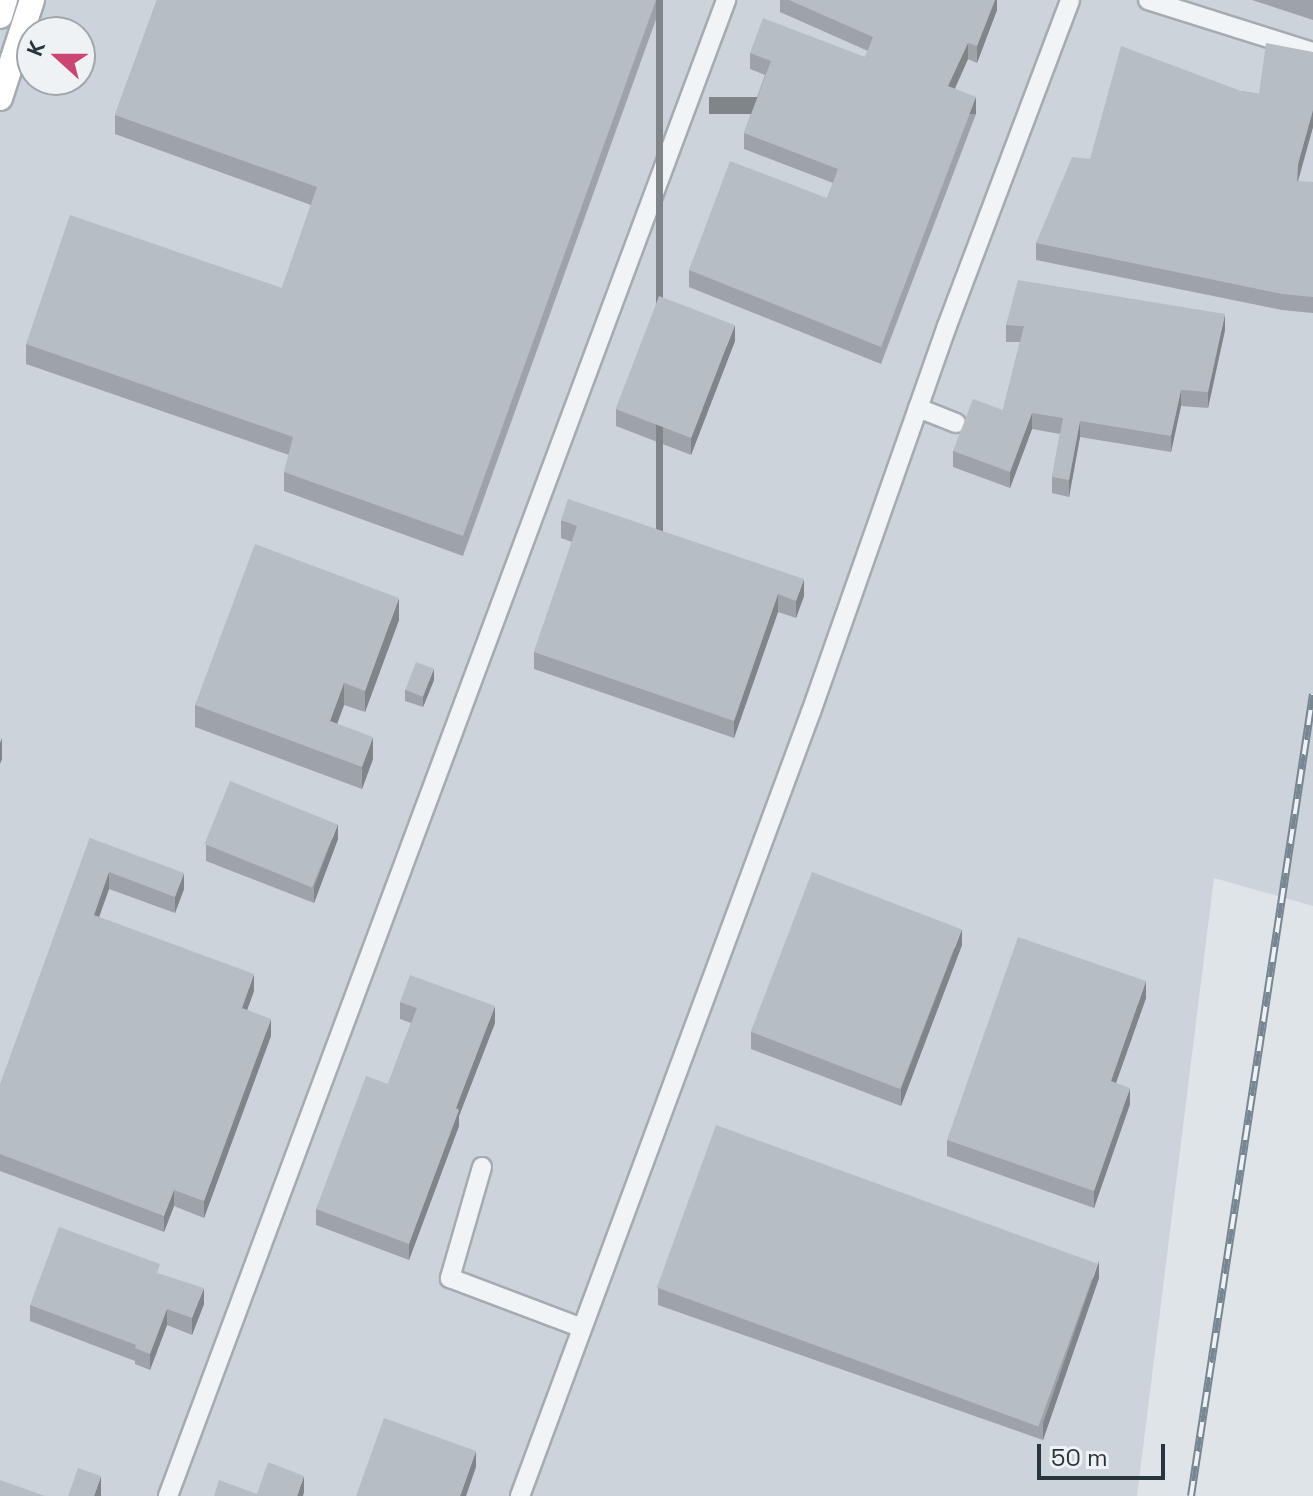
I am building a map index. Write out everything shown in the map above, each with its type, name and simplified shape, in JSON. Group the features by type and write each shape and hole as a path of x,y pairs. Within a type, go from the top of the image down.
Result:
{"main road":[{"path":"0,16 5,0"},
{"path":"0,98 32,0"}],"street":[{"path":"168,1496 726,0"},
{"path":"520,1496 800,742 918,408 1070,0"},
{"path":"1148,0 1313,52"},
{"path":"918,408 956,423"},
{"path":"482,1167 450,1278 582,1328"}],"shaded area":[{"path":"0,0 1313,0 1313,906 1214,878 1137,1496 0,1496"}],"building":[{"path":"157,0 656,0 463,536 284,472 293,437 26,344 70,215 282,288 317,187 115,115"},
{"path":"789,0 995,0 977,46 968,43 948,86 976,97 881,347 689,270 730,161 827,198 838,169 744,133 771,61 750,53 763,18 865,57 873,37"},
{"path":"1266,43 1313,52 1313,110 1298,164 1297,181 1313,182 1313,297 1282,294 1036,243 1072,157 1090,159 1121,46 1241,91 1259,94"},
{"path":"1018,280 1225,314 1208,392 1181,390 1171,436 1080,421 1069,480 1052,477 1063,418 1032,413 1010,472 953,451 973,399 1003,410 1024,326 1006,325"},
{"path":"659,296 735,325 691,438 616,409"},
{"path":"568,499 804,579 796,601 778,594 734,721 534,652 577,526 561,520"},
{"path":"255,544 399,598 365,691 344,683 330,721 373,737 362,767 195,705"},
{"path":"416,662 434,669 423,697 405,690"},
{"path":"230,781 338,824 312,888 205,844"},
{"path":"90,838 184,873 175,897 109,872 94,915 254,974 242,1008 271,1019 204,1201 174,1190 164,1216 0,1154 0,1085"},
{"path":"812,872 961,929 900,1089 751,1032"},
{"path":"1018,937 1146,981 1111,1081 1130,1088 1094,1191 947,1140"},
{"path":"410,975 495,1006 409,1244 316,1209 366,1076 388,1084 417,1008 400,1002"},
{"path":"716,1125 1098,1264 1038,1426 657,1288"},
{"path":"59,1227 160,1264 157,1273 204,1288 192,1318 167,1309 150,1354 135,1348 136,1345 30,1305"},
{"path":"384,1418 476,1451 460,1496 356,1496"},
{"path":"268,1462 304,1476 297,1496 214,1496 219,1480 257,1494"},
{"path":"78,1468 101,1476 94,1496 68,1496"},
{"path":"0,1480 45,1496 0,1496"}],"railway":[{"path":"1191,1496 1313,694"}]}
